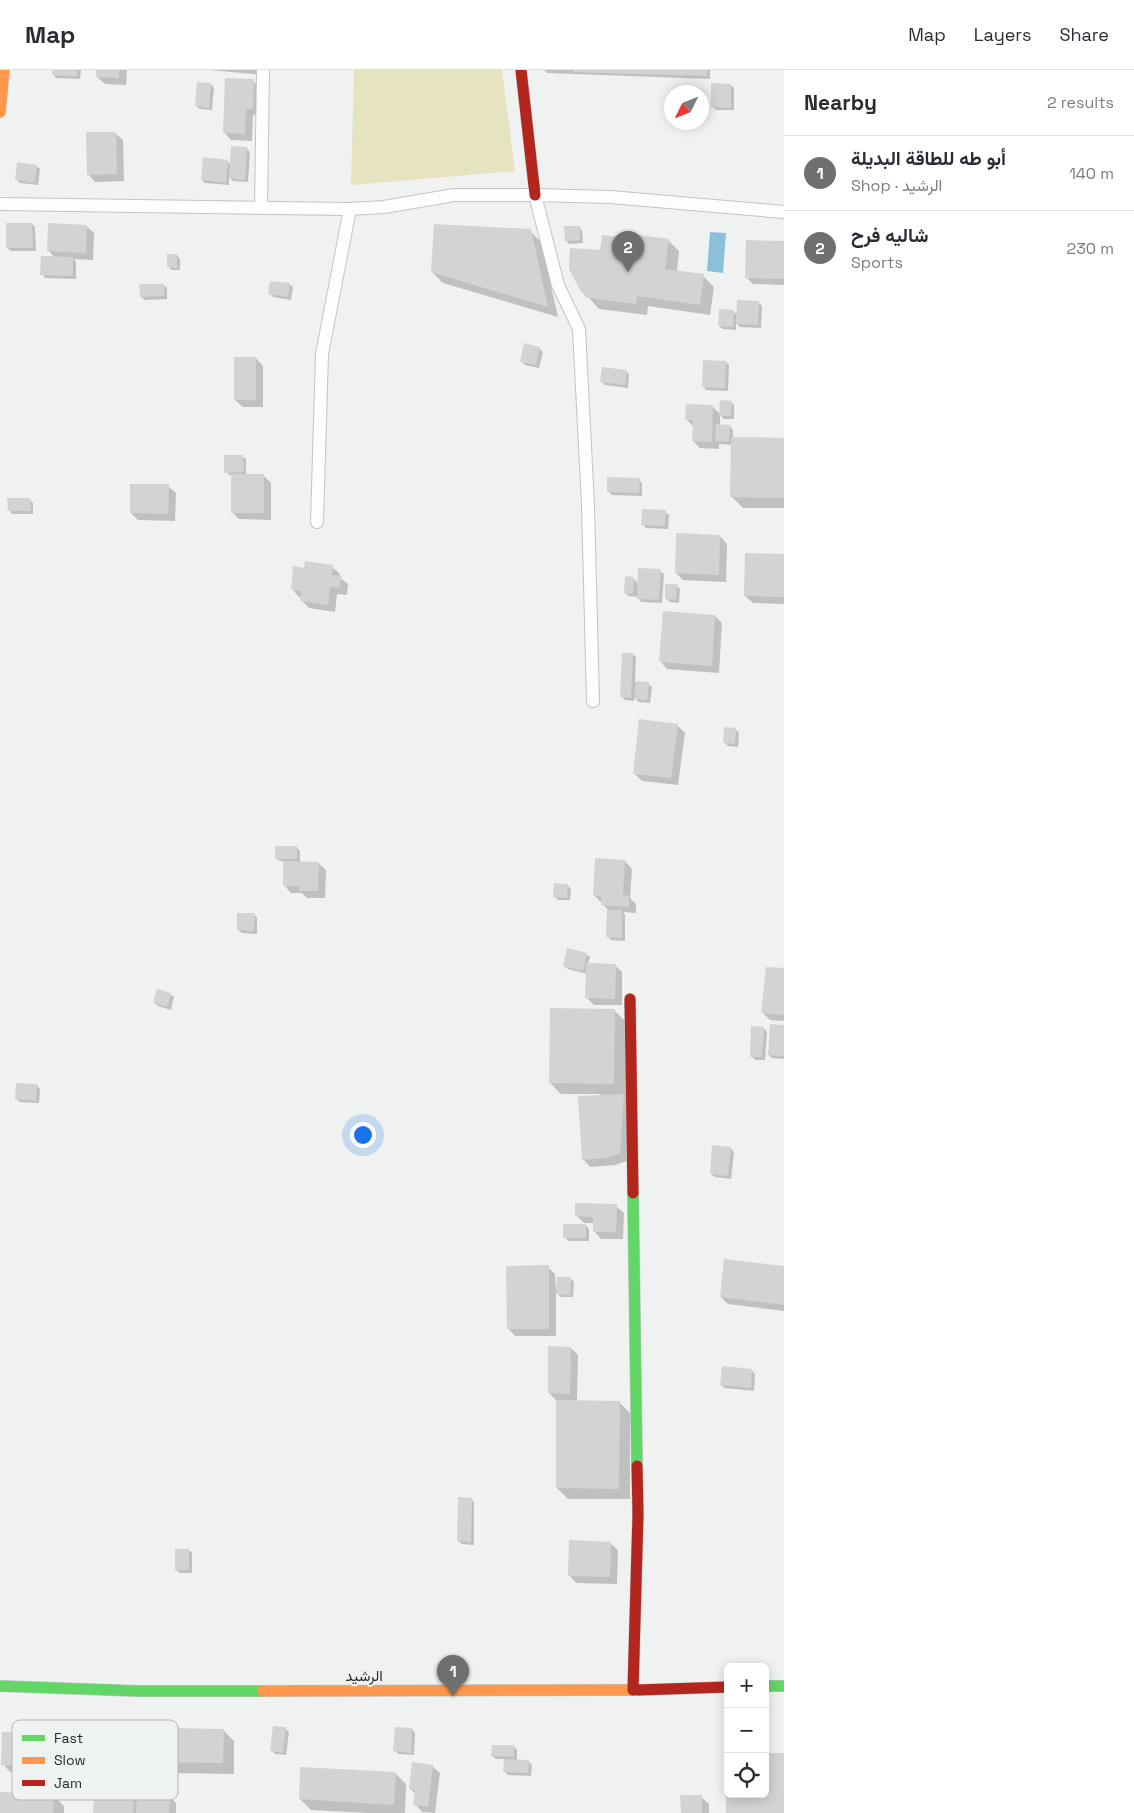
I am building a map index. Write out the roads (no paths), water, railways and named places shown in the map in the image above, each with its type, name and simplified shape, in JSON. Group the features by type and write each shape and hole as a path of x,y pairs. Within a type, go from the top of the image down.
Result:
{"street":[{"path":"0,112 4,70"},
{"path":"520,70 535,195"},
{"path":"630,999 638,1514 633,1690"},
{"name":"الرشيد","path":"0,1686 138,1690 633,1690 724,1687"},
{"path":"769,1686 784,1686"}],"lane":[{"path":"261,208 263,70"},
{"path":"0,204 350,209 384,207 454,195 535,195 610,197 784,212"},
{"path":"535,195 558,285 579,329 588,505 593,701"},
{"path":"317,522 322,354 350,209"}],"water":[{"path":"710,232 726,233 723,273 707,271"}],"place":[{"name":"شاليه فرح","path":"628,272"},
{"name":"أبو طه للطاقة البديلة","path":"453,1696"}]}
